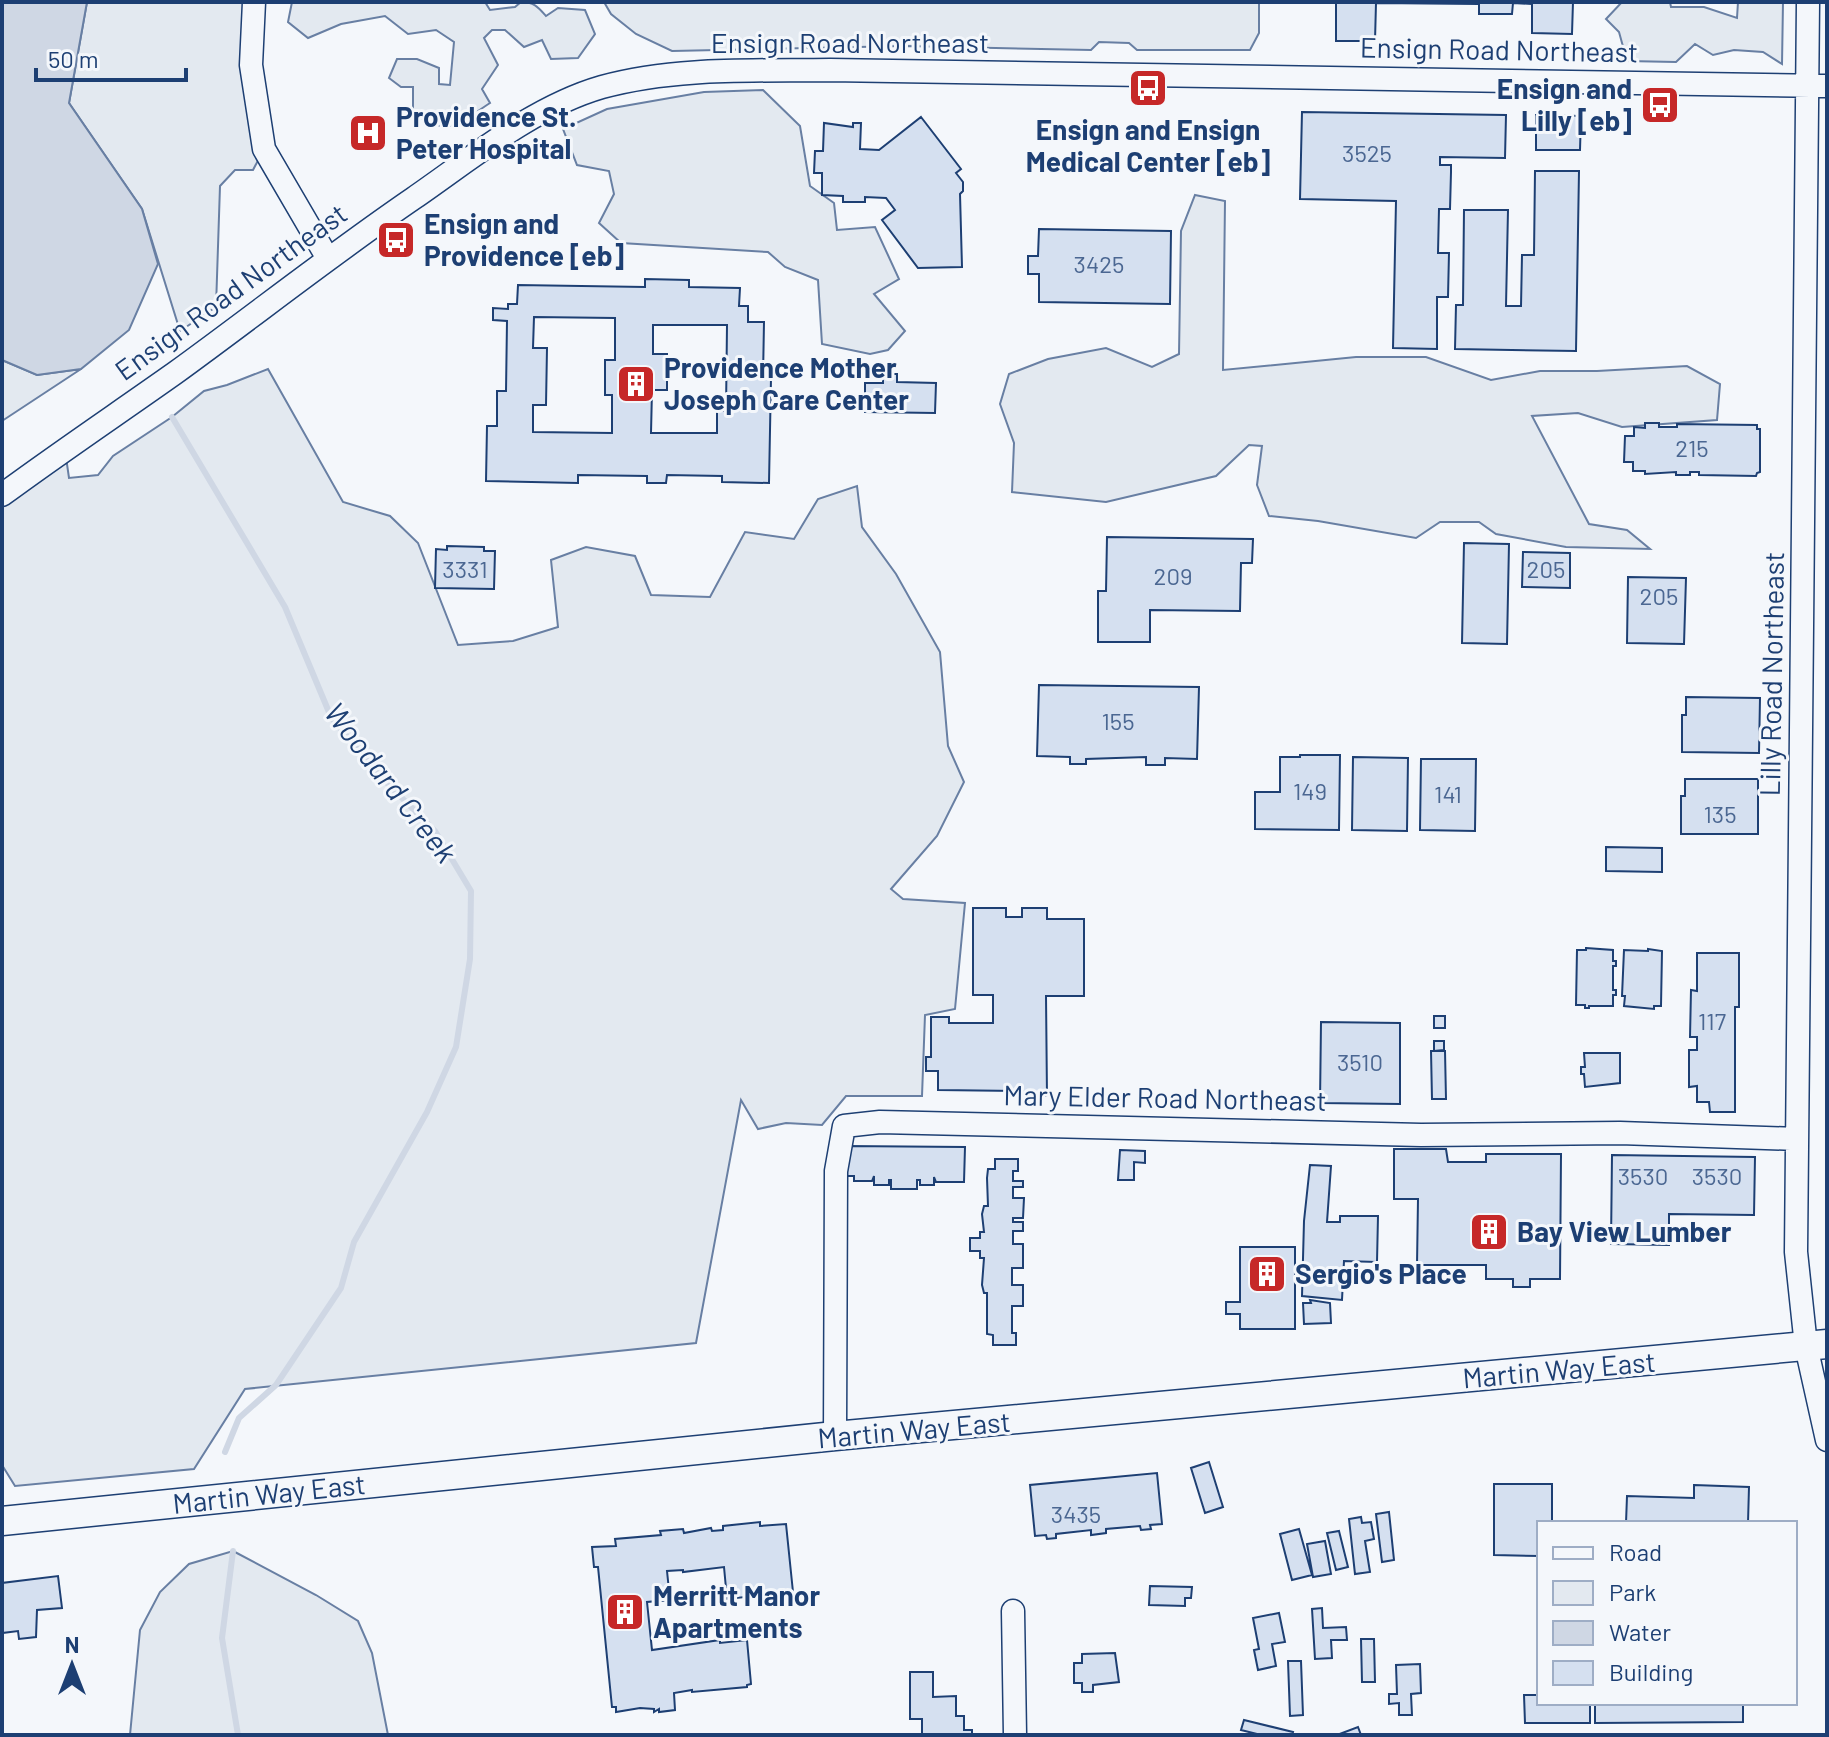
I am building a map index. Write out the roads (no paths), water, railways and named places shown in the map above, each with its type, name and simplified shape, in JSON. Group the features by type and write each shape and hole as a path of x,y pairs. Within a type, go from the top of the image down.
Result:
{"main road":[{"name":"Martin Way East","path":"2,1521 835,1436 1816,1345"}],"street":[{"path":"254,2 251,65 264,149 327,257"},
{"name":"Lilly Road Northeast","path":"1808,2 1817,86 1796,1252 1816,1345 1827,1440"},
{"name":"Ensign Road Northeast","path":"2,495 175,373 327,257 510,132 563,102 599,88 646,77 830,70 1817,86"},
{"name":"Mary Elder Road Northeast","path":"835,1436 836,1171 844,1126 896,1122 1421,1135 1620,1133 1797,1139"},
{"path":"1013,1611 1015,1735"}],"water":[{"path":"2,2 87,2 69,103 142,209 158,264 129,330 81,369 37,375 2,360"}],"waterway":[{"name":"Woodard Creek","path":"172,417 285,607 331,717 375,771 435,831 471,891 470,959 456,1047 427,1112 354,1242 341,1288 276,1385 239,1418 225,1452"},
{"name":"Woodard Creek","path":"233,1551 222,1638 238,1735"}],"place":[{"name":"Ensign and Ensign Medical Center [eb]","path":"1148,88"},
{"name":"Ensign and Lilly [eb]","path":"1660,105"},
{"name":"Providence St. Peter Hospital","path":"368,133"},
{"name":"Ensign and Providence [eb]","path":"396,240"},
{"name":"Providence Mother Joseph Care Center","path":"636,384"},
{"name":"Bay View Lumber","path":"1489,1232"},
{"name":"Sergio's Place","path":"1267,1274"},
{"name":"Merritt Manor Apartments","path":"625,1612"}]}
